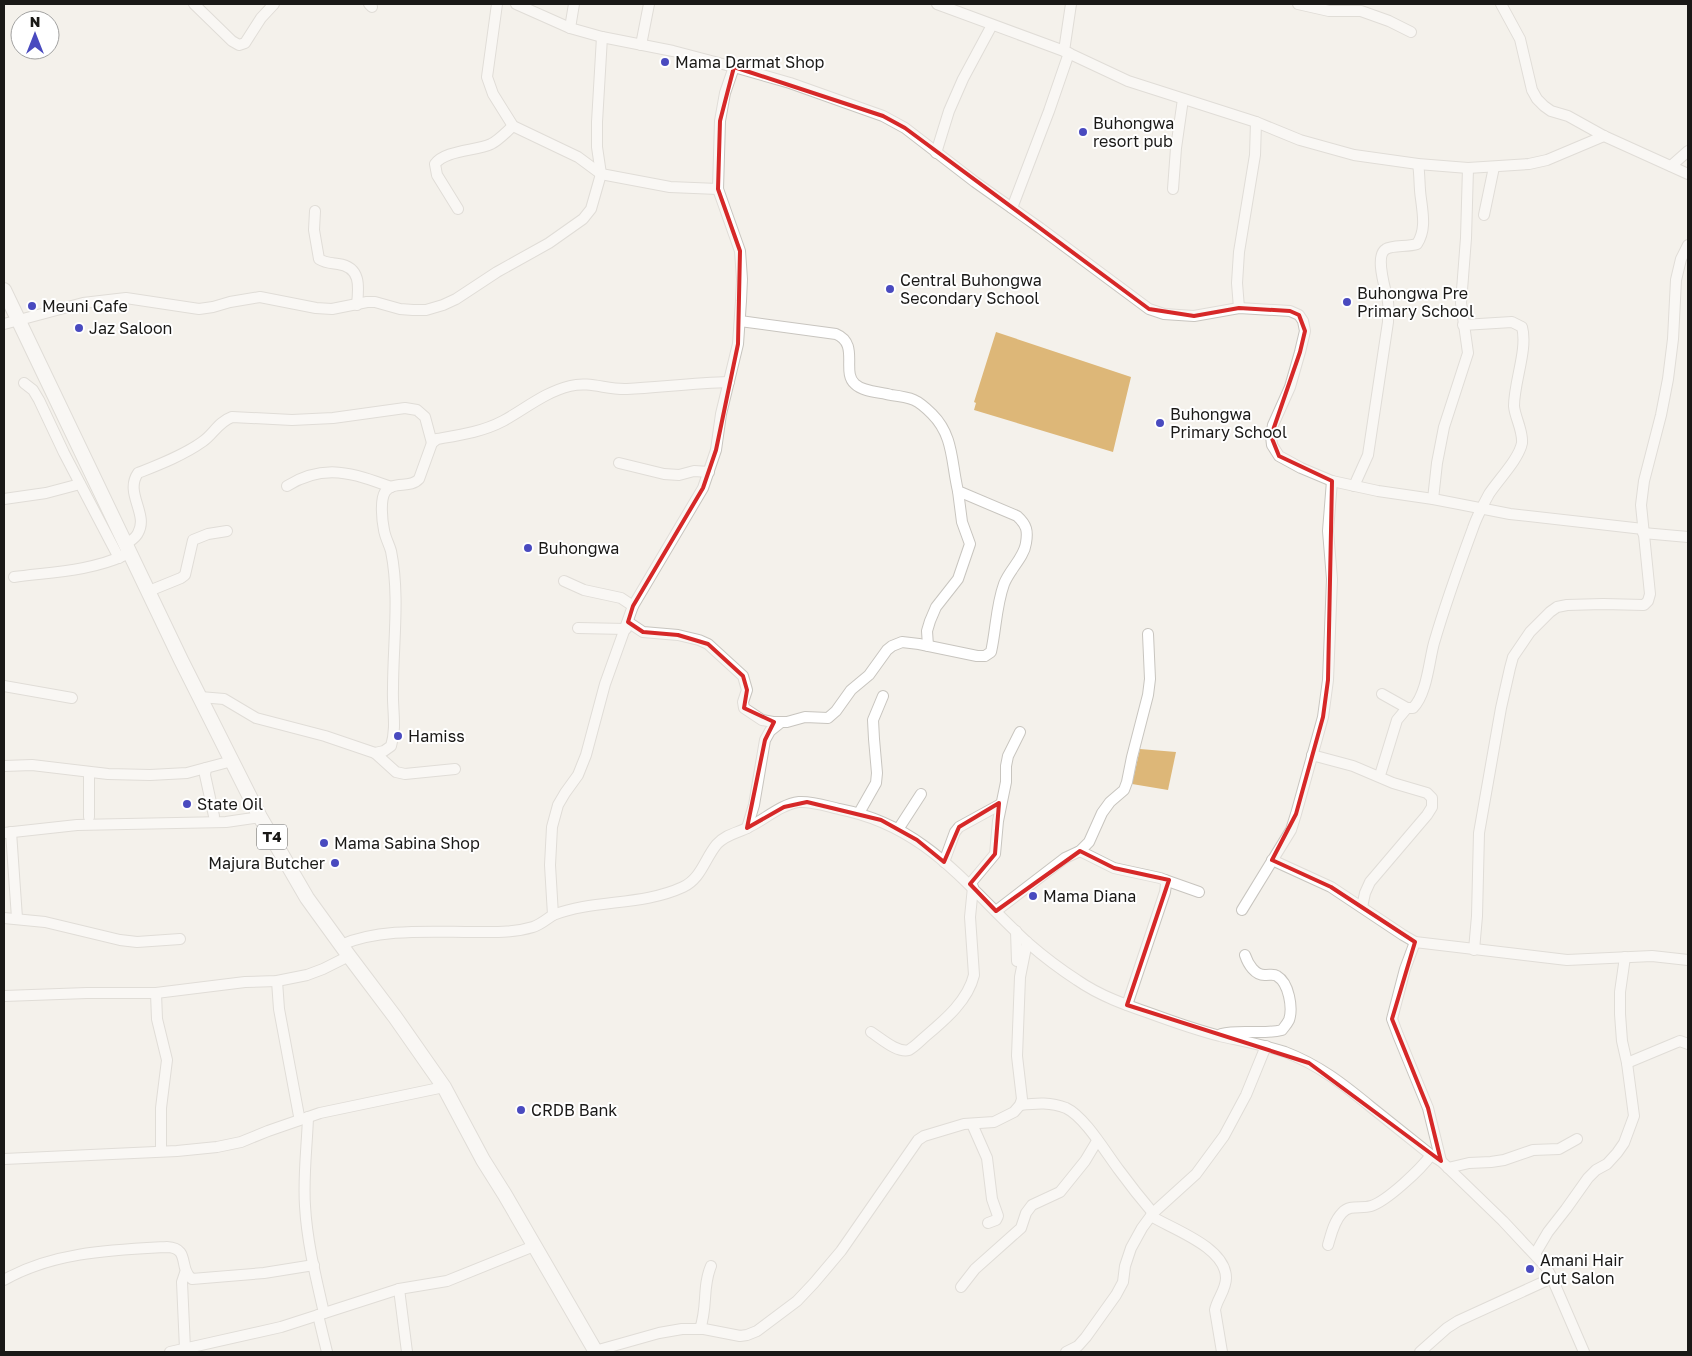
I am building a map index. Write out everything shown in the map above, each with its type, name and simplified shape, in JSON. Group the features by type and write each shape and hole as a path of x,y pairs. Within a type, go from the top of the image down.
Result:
{"highway":[{"name":"T4","path":"4,290 125,551 149,591 260,817 307,898 444,1087 483,1160 595,1352"}],"street":[{"path":"194,4 232,42 240,45 245,43 261,18 274,4"},
{"path":"497,4 487,78 493,94 513,126 578,157 601,174 670,187 718,189"},
{"path":"516,4 570,28 734,67 790,83 883,116 905,128 936,153 1149,310 1164,314 1194,316 1239,308 1290,311 1299,315 1305,330 1300,352 1290,387 1273,425 1271,436 1272,445 1279,456 1301,468 1332,480 1378,491 1519,515 1688,537"},
{"path":"570,28 574,4"},
{"path":"641,45 649,4"},
{"path":"938,4 1066,52 1128,81 1256,122 1300,140 1354,155 1418,164 1468,168 1494,167 1547,160 1604,136"},
{"path":"1012,208 1050,111 1066,52 1071,4"},
{"path":"1298,4 1329,11 1361,10 1390,21 1411,32"},
{"path":"1501,4 1520,39 1532,90 1537,99 1551,111 1568,116 1604,136 1688,174"},
{"path":"936,153 949,111 992,25"},
{"path":"4,324 83,302 126,298 199,309 260,297 316,308 332,309 367,302 375,302 400,309 426,310 444,305 550,243 583,219 591,209 601,174 597,122 602,37"},
{"path":"553,915 550,865 552,827 558,805 578,775 586,755 605,684 633,606 703,488 716,450 721,414 738,344 742,279 740,251 718,189 720,121 725,93 734,67"},
{"path":"1173,188 1176,148 1184,99"},
{"path":"1239,308 1237,283 1239,252 1255,155 1256,122"},
{"path":"458,209 437,175 435,164 438,160 454,154 492,144 513,126"},
{"path":"1671,166 1688,151"},
{"path":"1354,486 1368,455 1388,322 1388,304 1380,255 1389,248 1417,244 1420,239 1424,216 1418,164"},
{"path":"1484,215 1494,167"},
{"path":"1433,499 1437,462 1444,427 1468,353 1461,304 1466,238 1468,168"},
{"path":"315,211 314,230 319,259 323,262 348,265 354,270 358,283 357,305"},
{"path":"1474,950 1477,916 1479,832 1501,708 1514,657 1530,632 1557,607 1595,604 1644,605 1648,601 1650,594 1641,505 1644,481 1668,380 1673,339 1676,280 1688,245"},
{"path":"740,320 842,336 849,349 851,377 854,384 862,388 912,399 924,406 937,419 946,433 950,442 962,522 970,544 958,579 936,607 930,621 927,631 928,646"},
{"path":"1382,694 1407,708 1414,708 1417,704 1426,681 1433,645 1442,616 1481,508 1516,456 1522,443 1514,405 1522,327 1512,322 1463,325"},
{"path":"288,486 301,478 317,473 339,472 357,475 391,487 412,484 419,479 432,443 437,439 479,431 502,421 555,390 572,385 592,384 624,389 729,382"},
{"path":"24,383 33,390 80,484 125,551"},
{"path":"14,577 112,561 125,551 138,534 141,525 132,486 138,473 200,444 225,420 232,417 292,420 333,418 405,408 417,410 425,417 432,443"},
{"path":"619,463 664,474 679,475 694,471 709,472"},
{"path":"1242,910 1291,830 1323,717 1328,680 1332,579 1328,531 1332,480"},
{"path":"4,499 46,493 80,484"},
{"path":"375,753 384,751 391,746 394,723 392,691 396,584 391,552 384,531 382,505 384,494 391,487"},
{"path":"578,628 627,625 643,632 678,635 699,640 708,644 743,676 747,690 743,702 744,708 762,720 780,723 805,717 828,718 836,712 851,690 869,675 892,646 902,642 977,656 985,656 991,652 995,619 1003,587 1007,576 1026,547 1027,528 1017,516 958,491"},
{"path":"149,591 185,575 193,540 208,534 227,531"},
{"path":"564,580 584,590 620,598 633,606"},
{"path":"996,911 1065,858 1080,851 1089,842 1102,813 1110,802 1124,790 1128,782 1132,757 1148,695 1150,679 1148,634"},
{"path":"4,686 72,698"},
{"path":"859,814 876,783 874,716 883,696"},
{"path":"200,697 224,699 256,718 325,736 375,753 396,772 405,774 455,769"},
{"path":"1381,772 1397,720 1407,708"},
{"path":"747,828 754,805 765,740 770,731 780,723"},
{"path":"871,1032 904,1052 909,1050 940,1024 962,999 972,982 974,975 970,917 971,885 995,854 1008,756 1020,732"},
{"path":"1312,755 1353,766 1394,783 1428,793 1432,798 1432,807 1427,815 1370,882 1362,907"},
{"path":"4,766 32,765 108,774 150,775 186,773 232,761"},
{"path":"206,768 204,775 214,816"},
{"path":"89,772 89,817"},
{"path":"899,828 921,794"},
{"path":"4,996 156,993 245,982 277,981 307,975 323,969 355,939 424,932 512,932 536,926 553,915 570,908 632,901 683,887 698,875 723,838 747,828 795,802 807,802 881,820 899,828 929,849 971,885 1027,942 1078,980 1106,997 1218,1035 1266,1046 1294,1056 1328,1073 1444,1164 1535,1254 1552,1278 1584,1352"},
{"path":"944,862 955,832 959,827 1001,804"},
{"path":"17,918 8,832 77,825 217,822 260,817"},
{"path":"1080,851 1114,868 1165,880 1199,892"},
{"path":"1272,860 1331,887 1415,942 1567,960 1652,956 1688,960"},
{"path":"1127,1005 1167,888 1165,880"},
{"path":"4,918 17,918 66,926 120,940 137,942 180,939"},
{"path":"1016,931 1017,961"},
{"path":"1020,1106 1022,1092 1016,1056 1020,977 1027,942"},
{"path":"1415,942 1405,969 1392,1019 1428,1108 1444,1164"},
{"path":"1218,1035 1229,1032 1275,1032 1282,1030 1290,1018 1287,990 1281,979 1276,975 1258,974 1250,967 1245,955"},
{"path":"1535,1254 1548,1232 1588,1178 1596,1170 1607,1164 1617,1153 1624,1143 1634,1116 1622,1041 1620,1014 1620,992 1625,957"},
{"path":"277,981 279,1009 304,1117 304,1174 308,1232 327,1352"},
{"path":"156,993 157,1019 166,1060 161,1108 161,1151"},
{"path":"1627,1063 1680,1041 1688,1044"},
{"path":"1066,1352 1078,1346 1116,1296 1123,1282 1125,1266 1131,1248 1152,1214 1196,1174 1224,1136 1246,1094 1266,1046"},
{"path":"4,1159 217,1148 233,1144 304,1117 444,1087"},
{"path":"595,1352 660,1333 682,1329 718,1330 740,1336 757,1331 797,1302 841,1251 918,1140 948,1128 994,1122 1014,1112 1020,1106 1044,1102 1065,1108 1083,1121 1152,1214 1199,1242 1221,1262 1226,1277 1222,1296 1215,1310 1222,1352"},
{"path":"972,1124 987,1158 992,1199 998,1213 996,1220 988,1224"},
{"path":"1444,1164 1504,1160 1534,1150 1559,1149 1577,1139"},
{"path":"961,1287 974,1269 1021,1228 1026,1213 1032,1205 1060,1192 1085,1161 1097,1141"},
{"path":"1328,1245 1342,1212 1354,1207 1373,1206 1396,1190 1431,1155"},
{"path":"170,1352 281,1327 399,1288 447,1281 534,1246"},
{"path":"4,1280 28,1268 73,1255 167,1247 174,1247 182,1254 187,1275 192,1279 264,1273 314,1265"},
{"path":"700,1329 706,1304 706,1283 711,1266"},
{"path":"185,1349 182,1282 185,1274 187,1275"},
{"path":"1420,1352 1458,1321 1552,1278"},
{"path":"399,1288 407,1352"}],"highlighted area":[{"path":"734,67 883,116 905,128 1149,309 1194,316 1239,308 1290,311 1299,315 1305,331 1300,352 1271,436 1279,456 1332,481 1328,680 1323,717 1296,814 1272,860 1331,887 1415,942 1392,1019 1428,1108 1441,1161 1309,1063 1127,1005 1169,880 1114,868 1080,851 996,911 970,884 995,854 999,803 959,827 944,862 917,840 881,820 807,802 784,807 747,828 765,740 774,722 744,708 747,690 743,676 708,644 678,635 643,632 628,622 633,606 703,488 716,450 738,344 740,251 718,189 720,121"}],"shaded area":[{"path":"996,332 1131,377 1113,452 974,410 976,403 974,402"},
{"path":"1140,749 1176,752 1168,790 1132,784"}],"place":[{"name":"Mama Darmat Shop","path":"665,62"},
{"name":"Buhongwa resort pub","path":"1083,132"},
{"name":"Central Buhongwa Secondary School","path":"890,289"},
{"name":"Buhongwa Pre Primary School","path":"1347,302"},
{"name":"Meuni Cafe","path":"32,306"},
{"name":"Jaz Saloon","path":"79,328"},
{"name":"Buhongwa Primary School","path":"1160,423"},
{"name":"Buhongwa","path":"528,548"},
{"name":"Hamiss","path":"398,736"},
{"name":"State Oil","path":"187,804"},
{"name":"Mama Sabina Shop","path":"324,843"},
{"name":"Majura Butcher","path":"335,863"},
{"name":"Mama Diana","path":"1033,896"},
{"name":"CRDB Bank","path":"521,1110"},
{"name":"Amani Hair Cut Salon","path":"1530,1269"}]}
